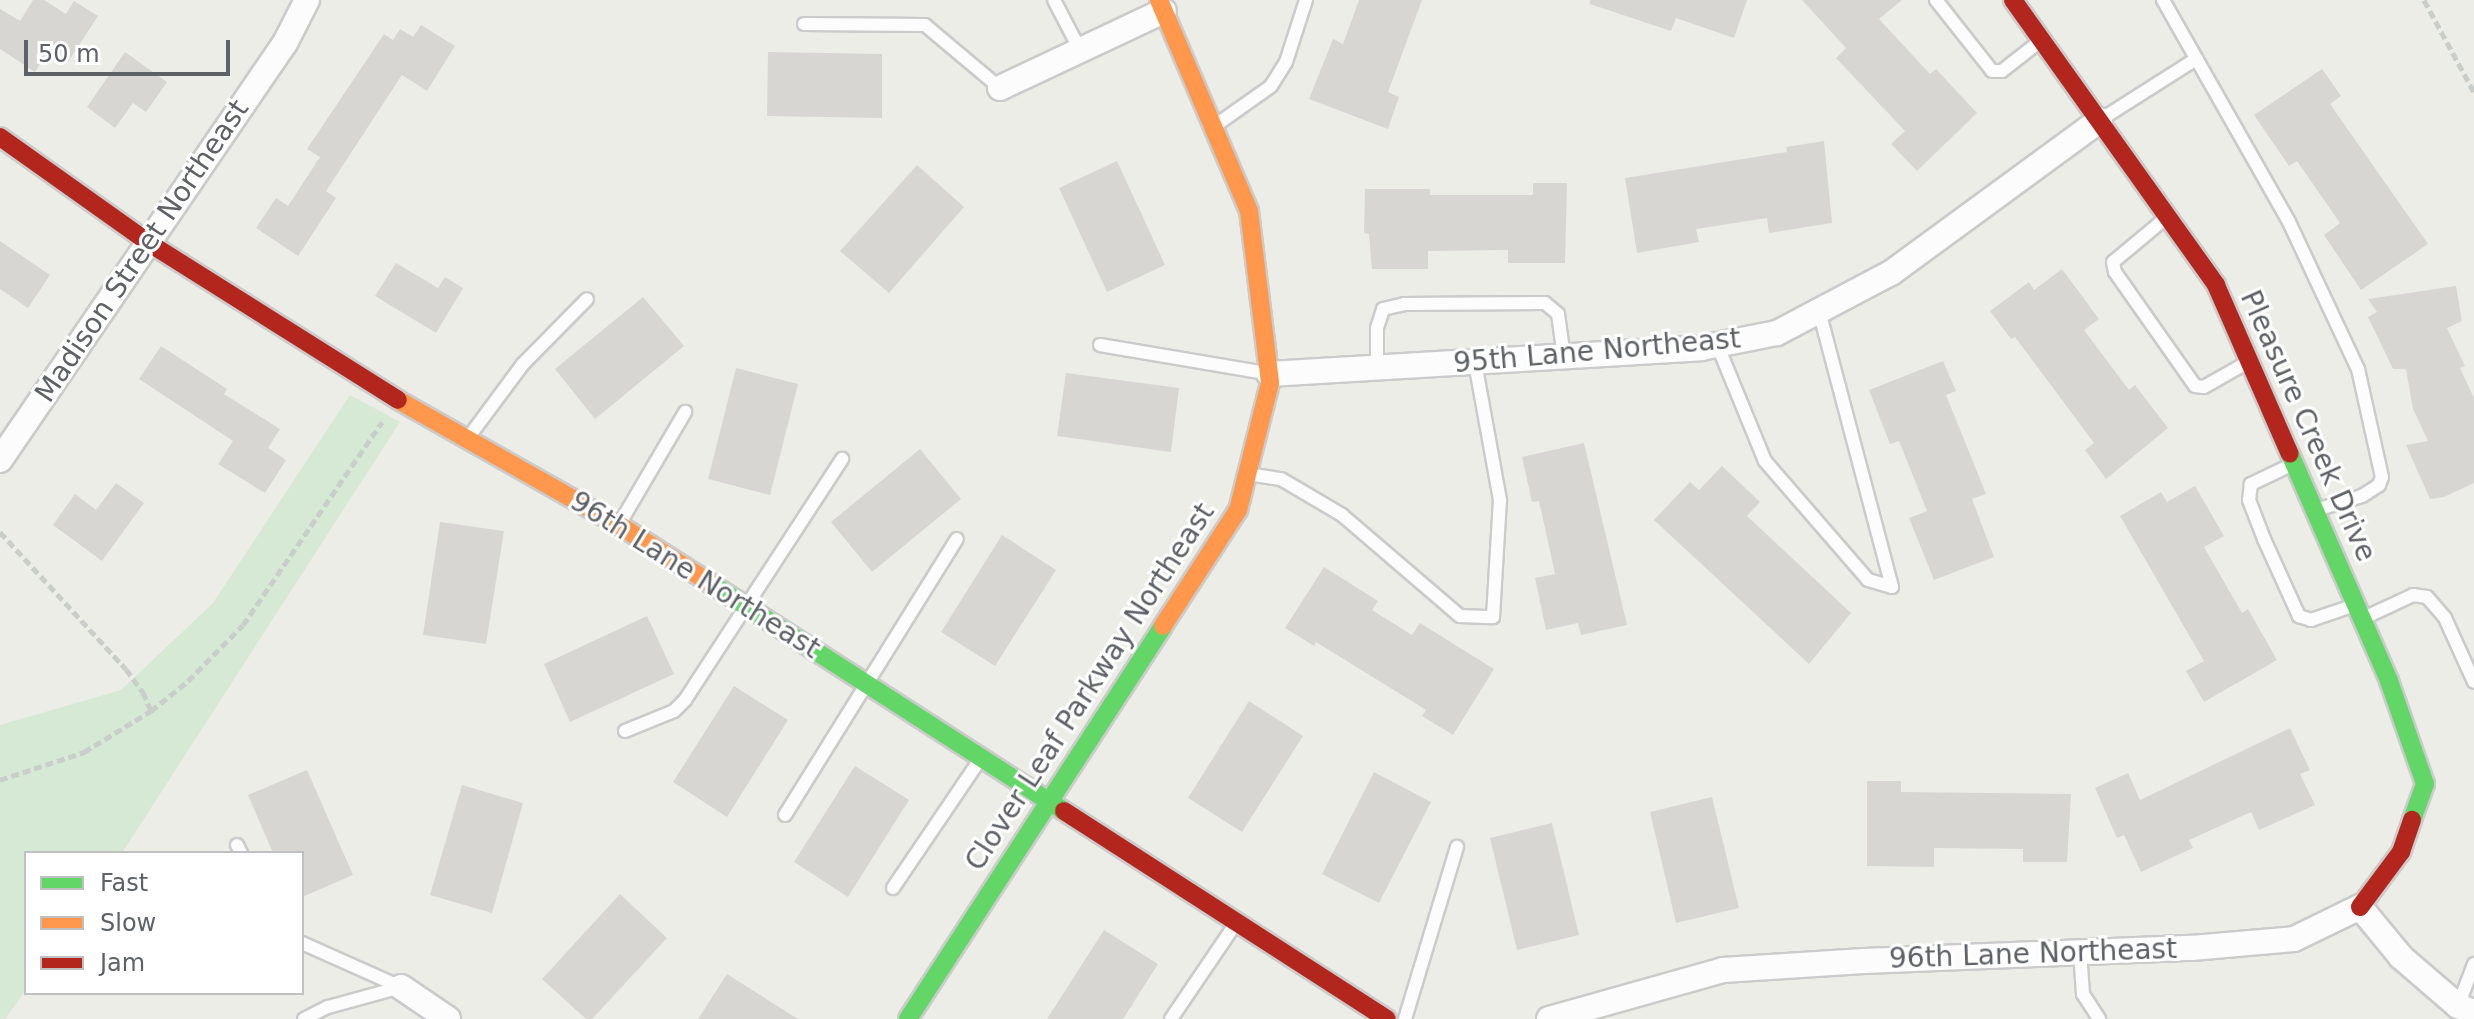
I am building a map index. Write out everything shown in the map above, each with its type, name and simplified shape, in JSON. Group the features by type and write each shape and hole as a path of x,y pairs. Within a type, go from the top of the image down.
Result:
{"street":[{"name":"Madison Street Northeast","path":"0,460 285,43 307,0"},
{"name":"Pleasure Creek Drive","path":"2013,0 2216,285 2389,681 2425,784 2401,852 2360,907"},
{"path":"1000,88 1080,50 1162,5"},
{"name":"Clover Leaf Parkway Northeast","path":"908,1019 1238,510 1270,383 1249,211 1162,5"},
{"name":"95th Lane Northeast","path":"1269,374 1564,357 1717,344 1777,333 1891,273 2100,120"},
{"name":"96th Lane Northeast","path":"0,137 149,243 397,399 469,437 619,525 1387,1019"},
{"name":"96th Lane Northeast","path":"1549,1019 1723,970 2294,939 2360,907"},
{"path":"2360,907 2401,957 2464,1012"},
{"path":"401,987 448,1019"}],"lane":[{"path":"1054,0 1080,50"},
{"path":"1213,126 1271,86 1286,62 1306,0"},
{"path":"1936,0 1992,71 2002,71 2042,40"},
{"path":"2163,0 2289,222 2358,369 2382,477 2379,485 2362,496 2314,511"},
{"path":"804,24 925,25 1000,88"},
{"path":"2100,120 2196,59"},
{"path":"2168,217 2113,262 2115,272 2195,386 2204,387 2249,362"},
{"path":"469,437 523,364 587,299"},
{"path":"1377,369 1377,328 1383,309 1404,304 1545,303 1558,314 1564,357"},
{"path":"1717,344 1765,461 1868,580 1892,587 1819,311"},
{"path":"1100,345 1269,374"},
{"path":"1247,474 1281,479 1342,515 1460,616 1493,617 1500,500 1475,363"},
{"path":"619,525 685,412"},
{"path":"625,731 674,711 685,700 842,459"},
{"path":"2293,464 2251,484 2249,500 2299,616 2311,620 2358,612 2413,595 2427,597 2445,618 2474,682"},
{"path":"785,815 957,539"},
{"path":"893,888 981,758"},
{"path":"1405,1019 1457,847"},
{"path":"1171,1019 1236,922"},
{"path":"304,944 401,987"},
{"path":"2080,952 2083,994 2099,1019"},
{"path":"2464,1012 2474,964"},
{"path":"304,1019 328,1007 401,987"}],"path":[{"path":"2424,0 2474,92"},
{"path":"0,780 84,752 151,711 188,681 243,625 397,399"},
{"path":"0,532 126,669 143,692 151,711"}],"green space":[{"path":"350,395 400,422 123,851 24,851 24,993 5,1019 0,1019 0,725 121,690 213,603"}],"building":[{"path":"33,0 44,0 66,14 74,1 98,16 68,62 49,50 35,72 0,49 0,9 20,21"},
{"path":"1359,0 1422,0 1388,92 1399,97 1388,129 1309,99 1333,39 1343,44"},
{"path":"1590,0 1747,0 1734,38 1676,18 1671,31 1590,4"},
{"path":"1802,0 1902,0 1879,19 1930,74 1936,69 1977,113 1917,171 1891,144 1905,131 1836,58 1846,48"},
{"path":"421,25 455,46 427,91 402,75 326,191 336,198 298,256 256,228 276,198 288,206 320,157 307,149 384,34 393,40 400,29 413,37"},
{"path":"125,52 167,82 146,112 133,103 115,128 87,107"},
{"path":"768,52 882,54 882,118 767,116"},
{"path":"2322,69 2341,96 2330,104 2428,244 2361,290 2324,235 2340,223 2297,161 2289,166 2254,115"},
{"path":"1824,141 1832,223 1769,233 1767,218 1696,229 1699,242 1637,253 1625,178 1787,152 1786,147"},
{"path":"1117,161 1165,265 1107,292 1059,188"},
{"path":"917,165 964,207 889,293 840,251"},
{"path":"1533,183 1567,183 1565,263 1508,263 1508,250 1428,251 1428,269 1372,269 1369,234 1364,233 1365,189 1430,189 1430,195 1533,195"},
{"path":"0,241 50,275 28,308 0,289"},
{"path":"396,263 438,288 445,277 463,288 436,333 375,296"},
{"path":"2062,269 2099,319 2084,330 2129,390 2135,385 2168,428 2106,479 2085,450 2094,443 2015,337 2011,339 1990,311 2029,282 2034,290"},
{"path":"2456,286 2462,321 2447,328 2465,366 2460,368 2474,398 2474,483 2444,497 2430,499 2406,445 2428,441 2413,409 2406,369 2393,369 2368,317 2377,312 2368,299"},
{"path":"643,297 684,346 595,419 555,369"},
{"path":"161,346 227,389 224,394 280,429 268,448 286,460 265,493 218,464 233,441 139,379"},
{"path":"1943,361 1956,391 1946,395 1986,494 1972,499 1994,557 1934,580 1909,518 1927,511 1899,441 1890,444 1869,390"},
{"path":"736,368 798,384 770,495 708,479"},
{"path":"1066,373 1179,388 1171,452 1057,436"},
{"path":"1584,443 1627,625 1581,635 1578,623 1546,630 1535,578 1555,574 1539,501 1532,502 1522,457"},
{"path":"920,449 961,499 872,572 831,522"},
{"path":"1722,466 1760,502 1747,516 1851,613 1809,664 1654,520 1690,482 1699,490"},
{"path":"116,483 144,503 102,561 53,525 75,494 96,510"},
{"path":"2195,486 2224,536 2204,547 2242,613 2248,609 2277,660 2204,702 2186,671 2204,661 2120,516 2161,492 2167,502"},
{"path":"440,522 504,531 486,644 423,635"},
{"path":"1002,535 1056,570 995,666 941,632"},
{"path":"1324,567 1378,601 1372,610 1412,635 1420,623 1494,669 1453,735 1422,716 1426,710 1316,642 1314,646 1285,628"},
{"path":"647,616 674,674 570,722 544,664"},
{"path":"734,686 788,720 727,817 673,782"},
{"path":"1249,701 1303,736 1242,832 1188,798"},
{"path":"2290,728 2310,770 2300,774 2315,805 2259,830 2251,812 2189,840 2193,848 2141,872 2124,835 2117,838 2095,788 2128,773 2140,800"},
{"path":"855,766 909,800 848,897 794,862"},
{"path":"307,770 353,875 304,896 304,851 272,851 248,795"},
{"path":"1374,772 1431,802 1379,903 1322,874"},
{"path":"1867,781 1901,781 1901,792 2071,794 2067,862 2023,862 2023,849 1934,848 1934,867 1867,866"},
{"path":"462,785 523,803 492,913 430,895"},
{"path":"1712,797 1739,908 1676,923 1650,812"},
{"path":"1552,823 1579,935 1517,950 1490,838"},
{"path":"620,894 667,938 592,1019 586,1019 542,979"},
{"path":"1104,930 1158,964 1123,1019 1047,1019"},
{"path":"727,974 798,1019 698,1019"}],"traffic: fast":[{"path":"2290,454 2389,681 2425,784 2412,820"},
{"path":"710,583 1064,811"},
{"path":"908,1019 1163,626"}],"traffic: slow":[{"path":"1159,0 1249,211 1270,383 1238,510 1163,626"},
{"path":"398,400 619,525 710,583"}],"traffic: jam":[{"path":"2013,0 2216,285 2290,454"},
{"path":"0,137 149,243 398,400"},
{"path":"1064,811 1387,1019"},
{"path":"2360,907 2401,852 2412,820"}]}
